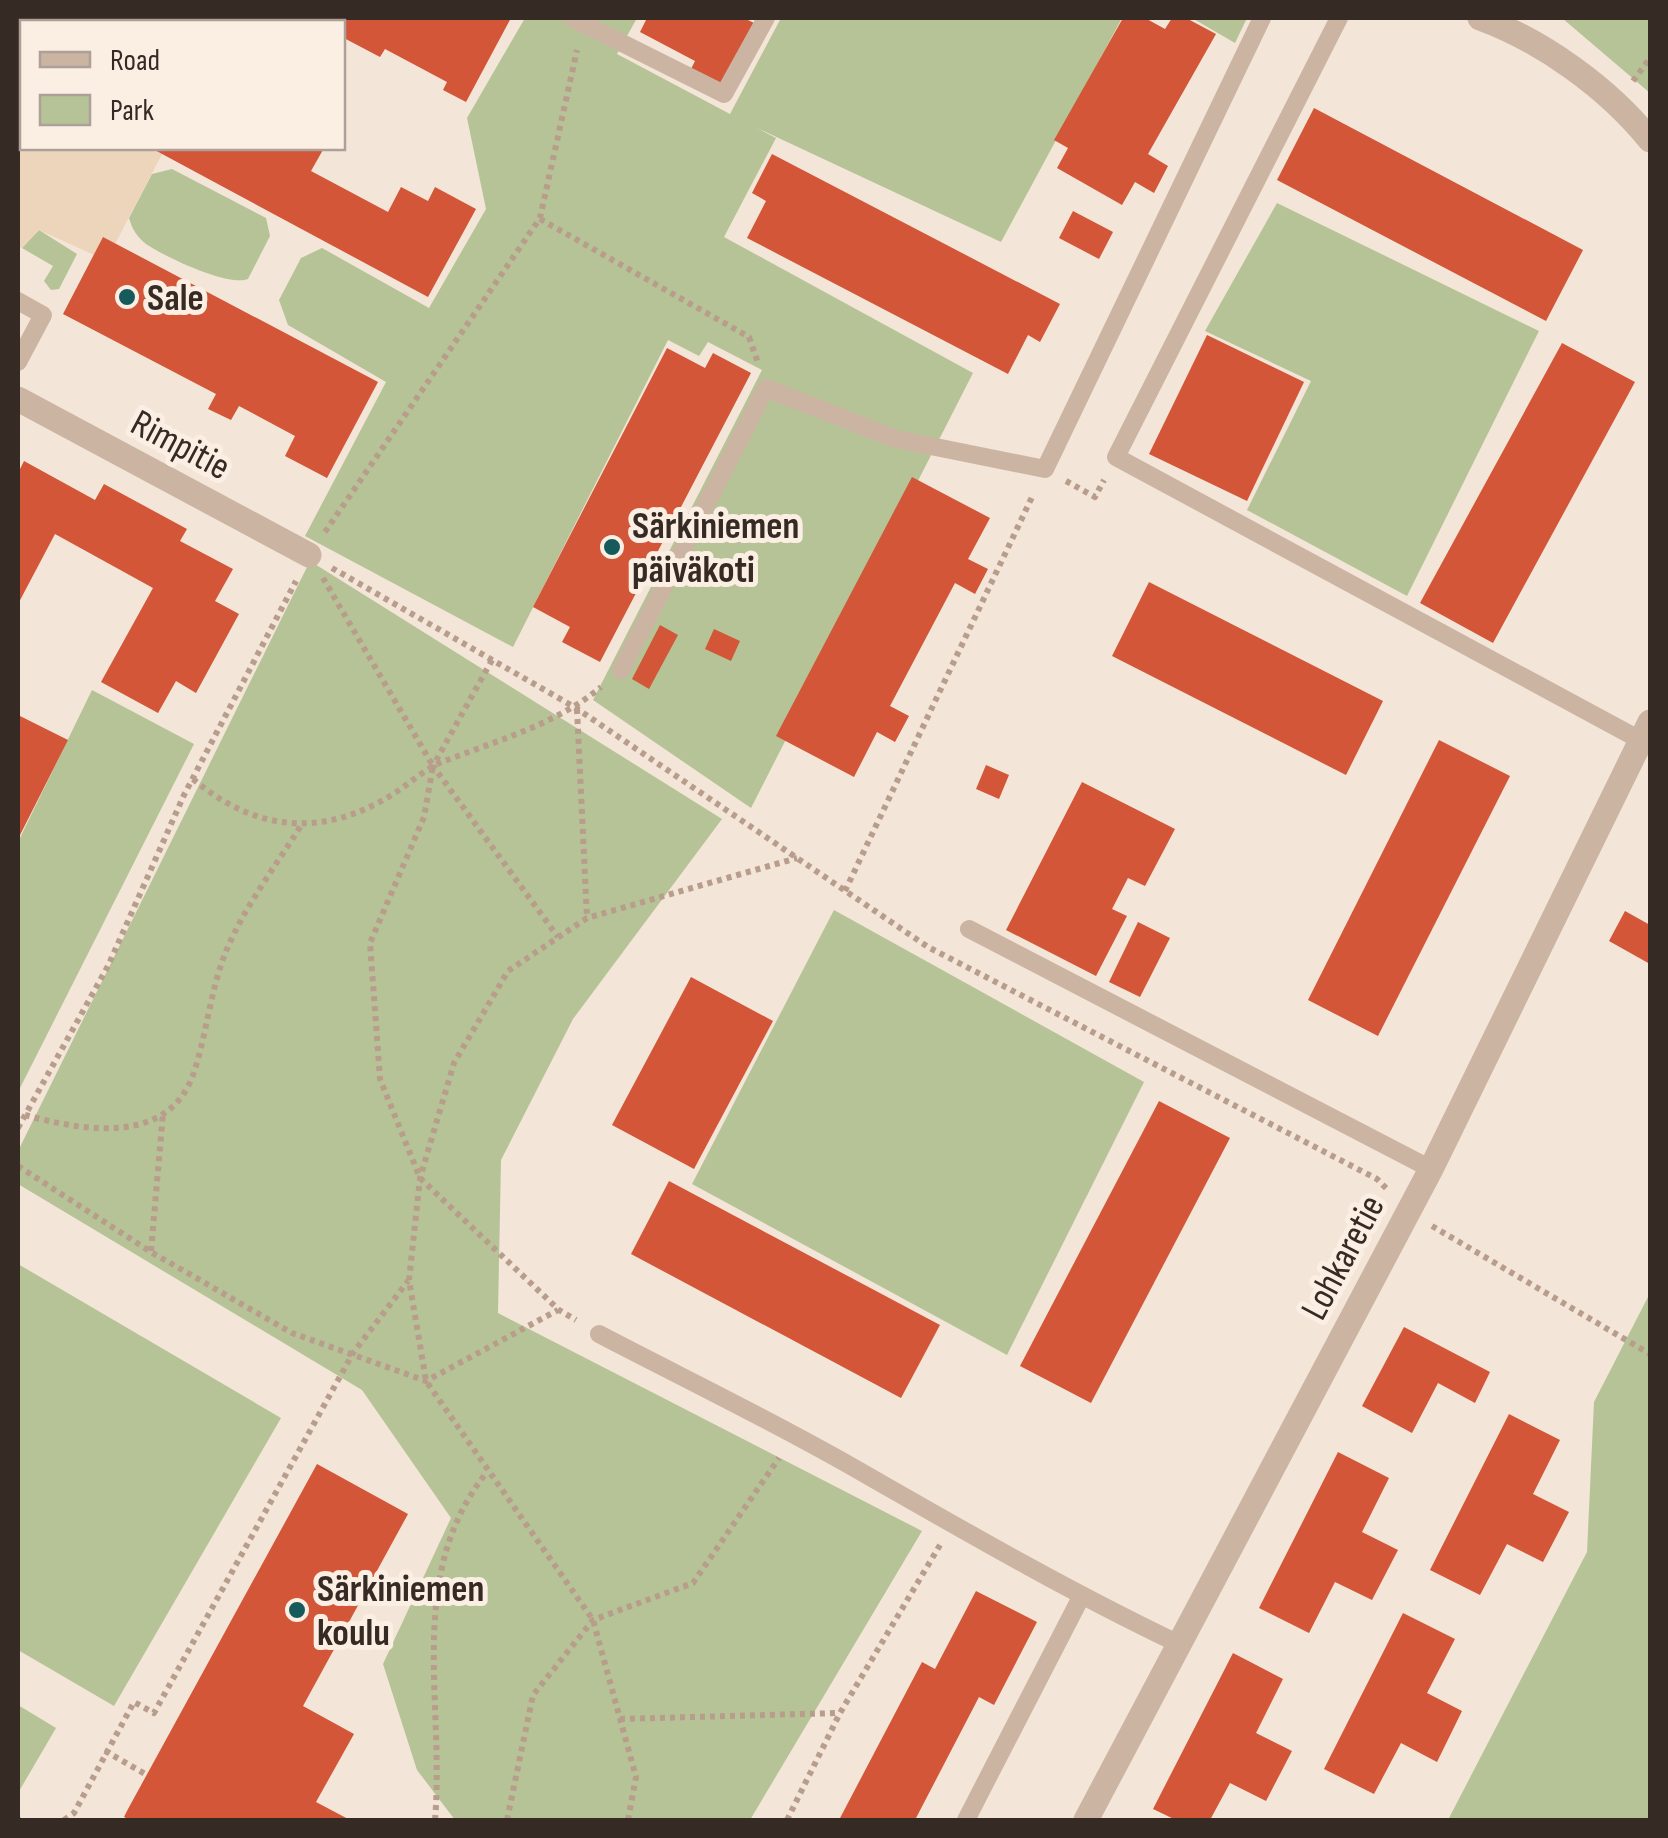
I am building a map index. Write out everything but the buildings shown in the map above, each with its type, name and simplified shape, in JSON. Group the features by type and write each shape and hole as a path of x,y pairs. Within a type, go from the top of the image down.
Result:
{"street":[{"path":"1480,18 1504,26 1618,100 1650,140"},
{"name":"Rimpitie","path":"18,399 309,555"},
{"name":"Lohkaretie","path":"1086,1820 1431,1169 1646,732"}],"lane":[{"path":"580,19 724,94 766,18"},
{"path":"622,670 766,388 896,439 1045,469 1262,18"},
{"path":"1339,18 1116,457 1646,732"},
{"path":"18,302 43,315 18,362"},
{"path":"969,929 1431,1169"},
{"path":"599,1334 793,1436 1081,1597 1179,1644"},
{"path":"966,1820 1081,1597"}],"path":[{"path":"540,218 749,337 766,388"},
{"path":"845,891 1045,469 1094,497 1116,457"},
{"path":"309,555 576,708 928,948 1377,1179 1408,1212 1650,1354"},
{"path":"309,555 434,766 558,937"},
{"path":"492,660 434,766 424,817 370,943 380,1079 420,1178 559,1310 599,1334"},
{"path":"192,779 249,816 302,824 342,821 390,796 434,766 576,708 622,670"},
{"path":"576,708 586,918"},
{"path":"24,1115 82,1131 125,1129 164,1113 192,1080 227,949 302,824"},
{"path":"628,1820 636,1778 593,1620 426,1381 410,1280 420,1178 454,1064 508,971 586,918 797,858"},
{"path":"151,1252 164,1113"},
{"path":"18,1166 151,1252 292,1332 426,1381 559,1310"},
{"path":"64,1820 74,1813 134,1702 154,1713 353,1352 410,1280"},
{"path":"507,1820 533,1695 593,1620 693,1582 793,1436"},
{"path":"435,1820 438,1782 433,1664 439,1563 464,1501 488,1472"},
{"path":"787,1820 840,1713 951,1527"},
{"path":"620,1719 840,1713"},
{"path":"105,1751 147,1775"}],"green space":[{"path":"525,18 637,18 617,54 730,114 781,18 1122,18 1001,242 757,128 776,138 724,237 973,373 751,808 593,700 762,370 708,342 699,356 668,340 513,647 305,536 386,382 288,325 279,300 301,258 322,248 429,308 486,209 467,118"},
{"path":"1192,18 1247,18 1235,43"},
{"path":"1562,18 1650,18 1650,93"},
{"path":"172,169 266,218 270,236 248,279 227,279 197,269 155,250 135,232 129,218 152,174"},
{"path":"1277,203 1539,331 1407,596 1247,510 1311,381 1205,331"},
{"path":"39,230 77,254 59,289 51,290 44,281 53,266 22,248"},
{"path":"310,561 722,819 573,1019 501,1160 498,1313 922,1531 750,1820 455,1820 417,1770 383,1664 451,1518 362,1390 18,1184 18,1151"},
{"path":"92,690 194,744 18,1092 18,842"},
{"path":"834,910 1144,1082 1007,1355 692,1184"},
{"path":"18,1264 281,1418 114,1706 18,1650"},
{"path":"1650,1293 1650,1820 1448,1820 1587,1552 1594,1402"},
{"path":"18,1705 56,1728 18,1793"}],"shaded area":[{"path":"20,61 20,150 155,150 162,154 115,244 103,237 94,255 39,230 22,248 18,246"}],"place":[{"name":"Sale","path":"127,297"},
{"name":"Särkiniemen päiväkoti","path":"612,547"},
{"name":"Särkiniemen koulu","path":"297,1610"}]}
